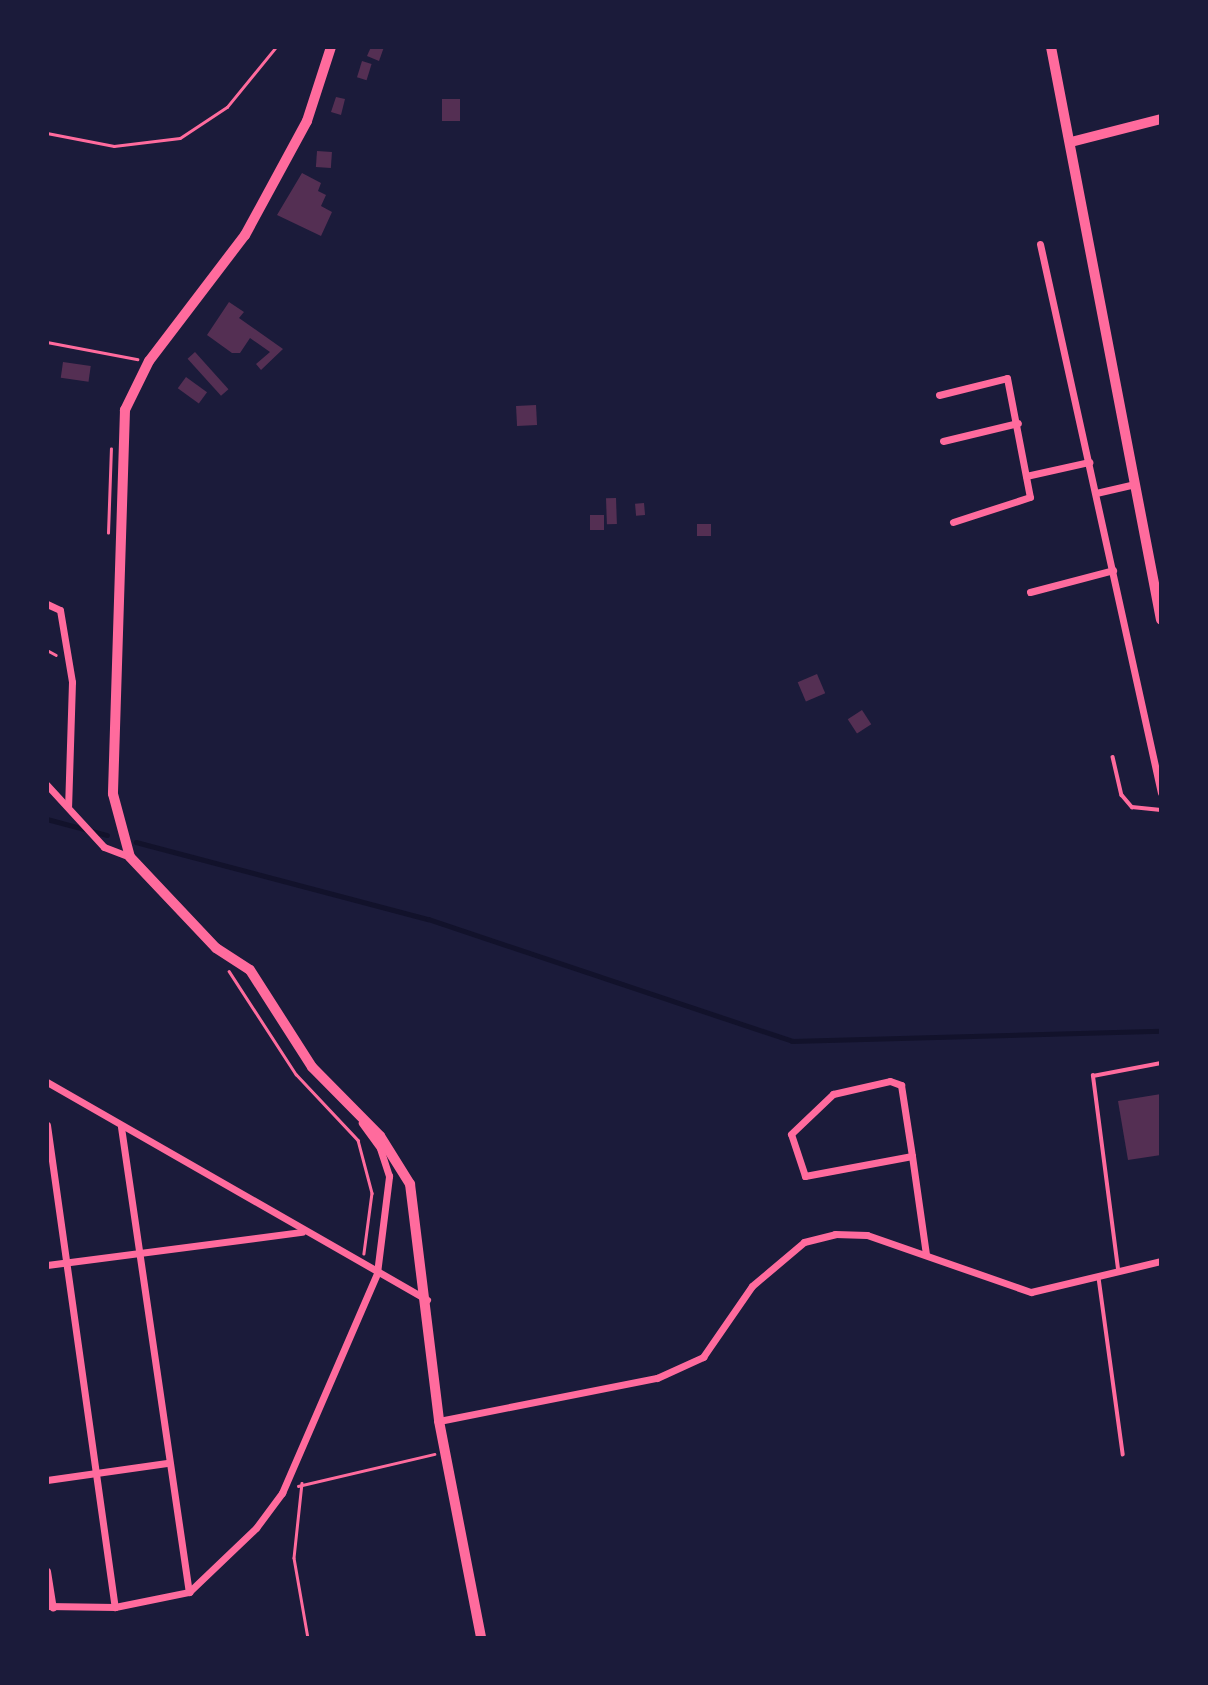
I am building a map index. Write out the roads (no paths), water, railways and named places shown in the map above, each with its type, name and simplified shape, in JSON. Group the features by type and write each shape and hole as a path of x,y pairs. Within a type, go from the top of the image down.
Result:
{"main road":[{"path":"331,47 307,121 246,235 141,372 125,410 113,794 130,857 216,948 250,970 312,1067 398,1158 410,1184 428,1300 439,1421 481,1638"},
{"path":"1051,47 1161,620"},
{"path":"1071,142 1161,119"}],"street":[{"path":"1040,244 1161,793"},
{"path":"939,395 1007,378 1018,423 1026,476 1026,502 953,522"},
{"path":"943,441 1018,423"},
{"path":"1026,476 1089,462"},
{"path":"1096,493 1135,484"},
{"path":"1030,592 1113,570"},
{"path":"47,604 60,610 72,682 68,806"},
{"path":"47,785 104,847 130,857"},
{"path":"912,1156 804,1176 791,1133 833,1094 890,1082 901,1085 912,1156 926,1254"},
{"path":"47,1094 49,1083 302,1232 428,1300"},
{"path":"47,1571 50,1607 116,1607 189,1592 256,1528 282,1493 377,1273 389,1176 380,1148 355,1114"},
{"path":"47,1125 69,1262 116,1607"},
{"path":"121,1126 167,1463 189,1592"},
{"path":"47,1265 302,1232"},
{"path":"439,1421 657,1378 703,1357 752,1286 804,1242 867,1235 1031,1292 1161,1261"},
{"path":"47,1480 167,1463"}],"lane":[{"path":"1113,757 1122,795 1132,807 1161,810"},
{"path":"1118,1271 1093,1076 1161,1063"},
{"path":"1099,1275 1123,1454"}],"waterway":[{"path":"47,819 107,835"},
{"path":"136,842 428,919 792,1041 1161,1031"}]}
